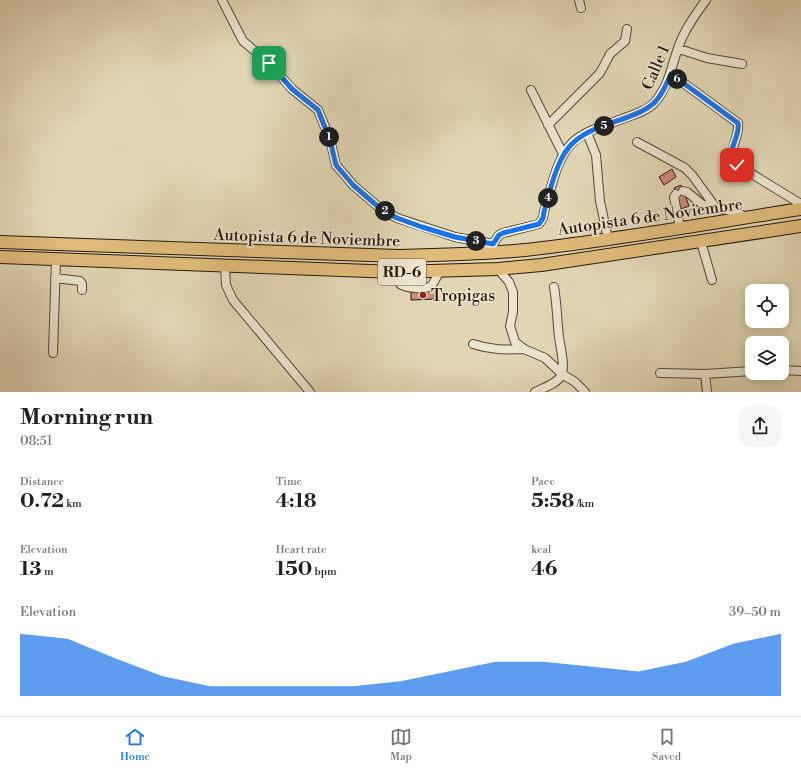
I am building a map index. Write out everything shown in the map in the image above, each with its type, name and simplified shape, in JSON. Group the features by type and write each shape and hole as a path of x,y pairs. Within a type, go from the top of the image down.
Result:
{"highway":[{"name":"Autopista 6 de Noviembre","path":"0,242 398,256 494,248 531,249 608,239 801,209"},
{"name":"Autopista 6 de Noviembre","path":"0,257 396,272 439,272 498,269 565,262 801,226"}],"street":[{"path":"222,0 243,41 269,63 292,89 318,110 330,140 336,165 353,185 382,210 397,218 494,248"},
{"name":"Calle 1","path":"494,248 499,235 539,224 543,218 554,178 564,154 573,142 586,133 638,113 654,104 665,88 671,74 683,36 706,0"},
{"path":"548,125 600,73 610,54 625,40 627,29"},
{"path":"679,49 707,58 742,64"},
{"path":"671,74 738,123 738,131 732,149 732,160 737,165 801,204"},
{"path":"531,90 564,154"},
{"path":"586,133 596,155 600,201 608,239"},
{"path":"637,142 685,168 716,208"},
{"path":"680,228 674,197 680,192 687,192 700,204 736,212 747,217"},
{"path":"701,242 712,280"},
{"path":"53,353 56,259"},
{"path":"225,266 226,285 233,300 309,392"},
{"path":"498,269 509,282 513,292 513,312 510,326 515,342 545,358 585,392"},
{"path":"55,278 80,281 82,290"},
{"path":"535,392 559,379 562,374 558,314 554,287"},
{"path":"473,344 487,349 504,350 524,348"},
{"path":"789,370 801,371"},
{"path":"660,373 705,374 745,371"},
{"path":"705,374 707,392"}],"building":[{"path":"672,169 676,177 664,185 659,177"},
{"path":"681,185 689,206 681,209 674,188"},
{"name":"Tropigas","path":"411,290 435,290 435,299 411,300"}],"place":[{"name":"Tropigas","path":"423,295"}],"route":[{"path":"269,63 292,89 318,110 330,140 336,165 353,185 382,210 397,218 455,237 493,244 499,235 503,233 539,224 543,218 559,165 564,154 573,142 586,133 638,113 654,104 665,88 671,74 736,120 739,126 731,154 732,160 737,165"}]}
